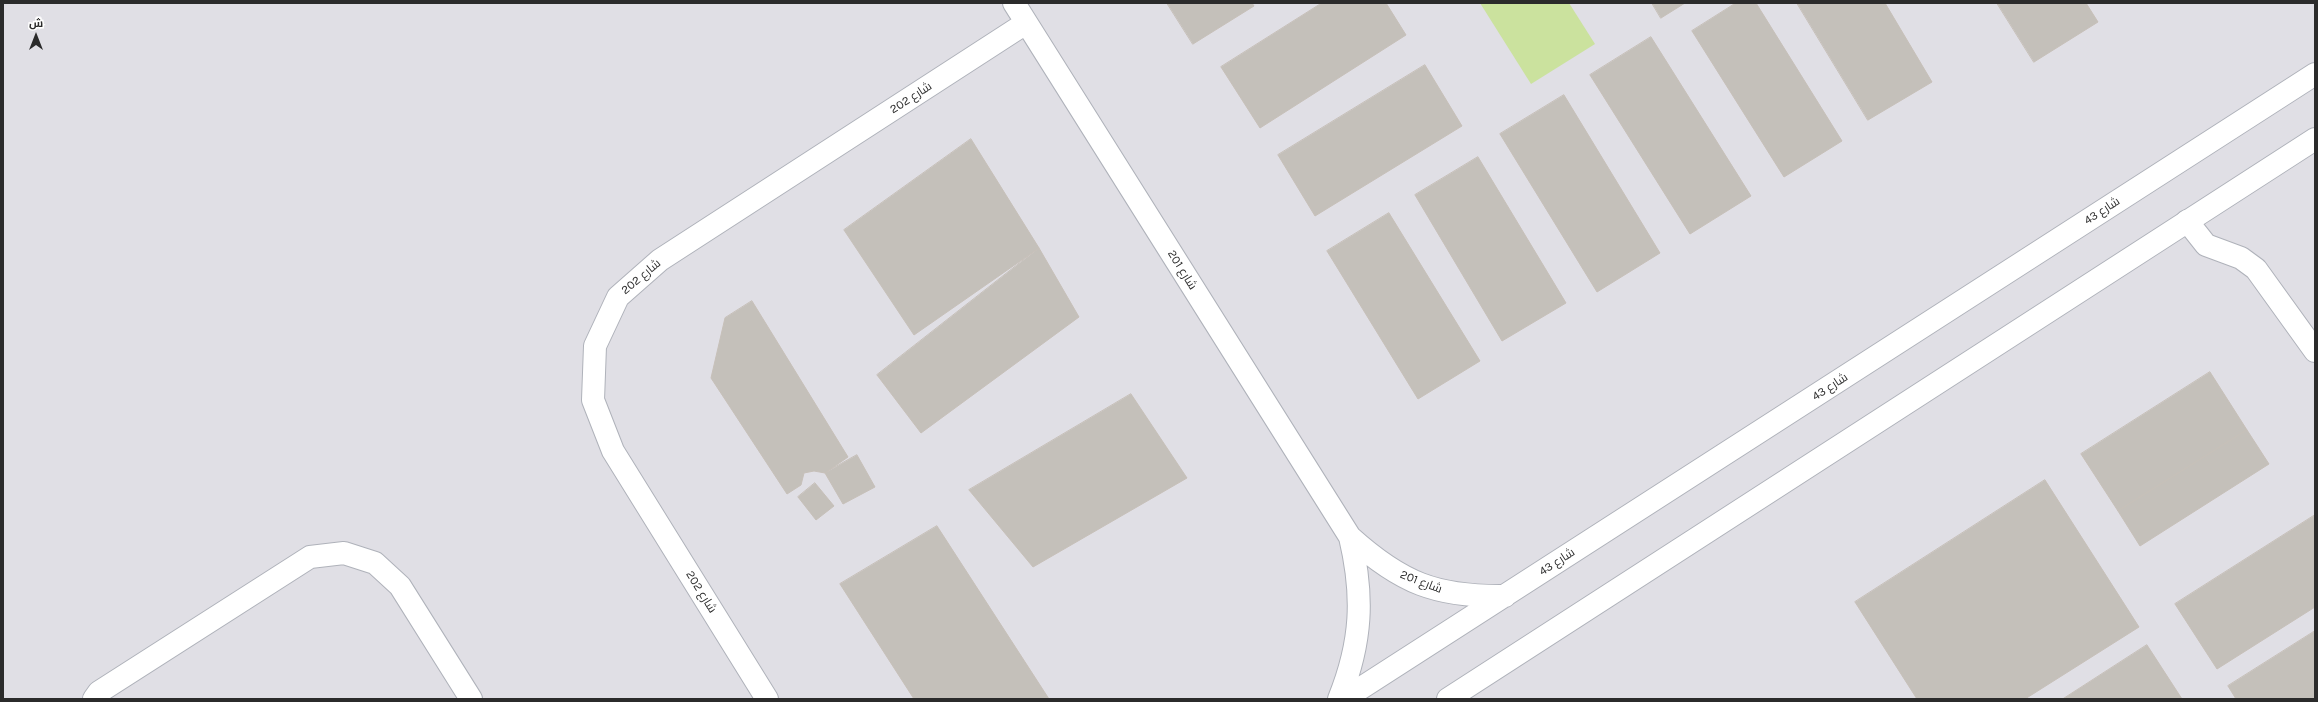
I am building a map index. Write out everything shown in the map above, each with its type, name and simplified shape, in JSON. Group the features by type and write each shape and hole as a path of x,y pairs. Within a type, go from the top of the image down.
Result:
{"street":[{"name":"شارع 201","path":"1014,3 1350,537 1376,560 1404,578 1437,590 1471,596 1505,596"},
{"name":"شارع 202","path":"768,699 613,451 593,400 595,346 618,297 660,260 1026,23"},
{"name":"شارع 43","path":"1344,699 2315,74"},
{"path":"1460,696 2315,139"},
{"path":"2187,221 2206,245 2241,258 2256,269 2315,351"},
{"name":"شارع 201","path":"1339,699 1350,671 1358,631 1360,604 1358,570 1350,537"},
{"path":"94,699 99,692 310,557 344,553 375,563 400,586 471,699"}],"shaded area":[{"path":"3,3 2315,3 2315,699 3,699"}],"green space":[{"path":"1480,3 1569,3 1595,44 1531,84"}],"building":[{"path":"1167,3 1252,3 1254,6 1193,44"},
{"path":"1322,3 1386,3 1406,35 1260,128 1221,67"},
{"path":"1652,3 1685,3 1661,18"},
{"path":"1736,3 1756,3 1842,141 1784,177 1692,31"},
{"path":"1797,3 1885,3 1932,82 1868,120"},
{"path":"1997,3 2086,3 2098,22 2034,62"},
{"path":"1651,37 1751,196 1690,234 1590,75"},
{"path":"1425,65 1462,126 1315,216 1278,155"},
{"path":"1564,95 1660,253 1597,292 1500,134"},
{"path":"971,139 1039,248 914,335 844,230"},
{"path":"1478,157 1566,303 1502,341 1415,195"},
{"path":"1389,213 1480,361 1418,399 1327,251"},
{"path":"1039,248 1079,317 921,433 877,375"},
{"path":"752,301 848,457 825,473 814,471 804,473 801,485 787,494 711,378 725,318"},
{"path":"2210,372 2247,430 2118,511 2081,454"},
{"path":"1131,394 1187,478 1033,567 969,490"},
{"path":"2247,430 2269,464 2140,546 2118,511"},
{"path":"857,455 875,487 843,504 825,473"},
{"path":"2045,480 2139,627 2025,699 1917,699 1855,602"},
{"path":"815,483 834,506 816,520 798,497"},
{"path":"2315,515 2315,607 2217,669 2175,604"},
{"path":"937,526 1049,699 914,699 840,584"},
{"path":"2315,631 2315,699 2236,699 2228,686"},
{"path":"2147,645 2182,699 2063,699"}]}
